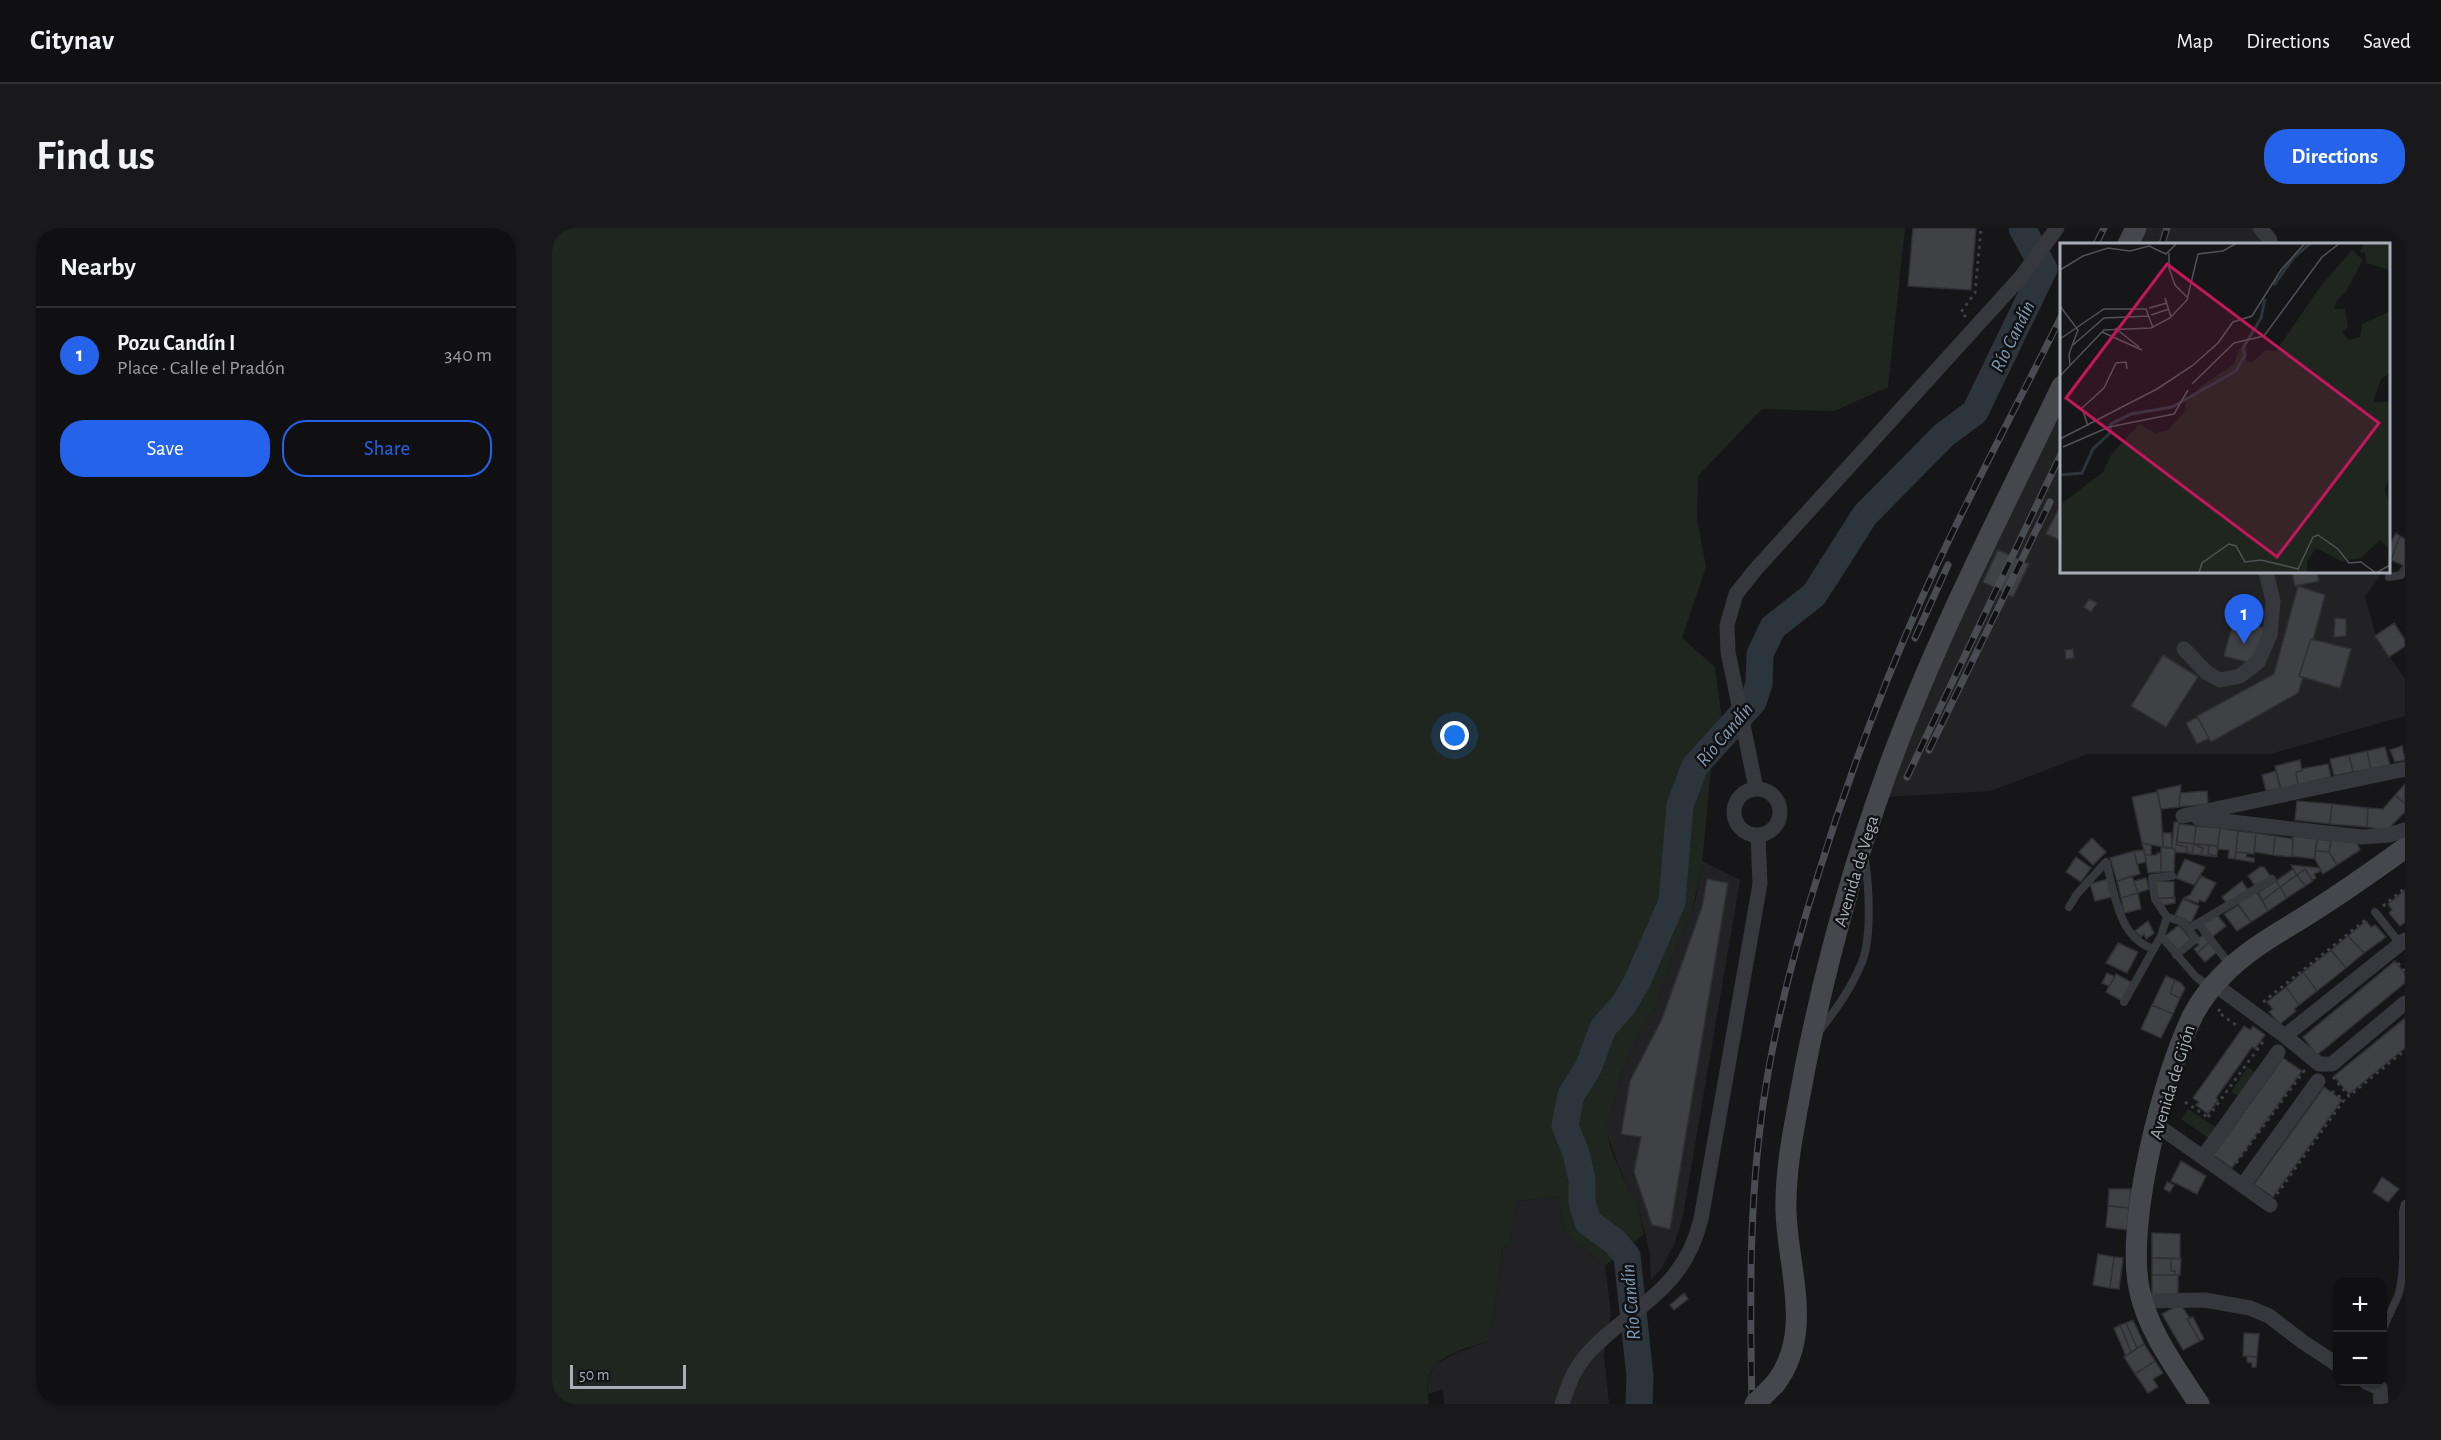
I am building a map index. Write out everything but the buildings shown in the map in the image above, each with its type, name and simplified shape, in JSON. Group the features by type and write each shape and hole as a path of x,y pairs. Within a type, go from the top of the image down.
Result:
{"street":[{"path":"2128,243 2136,228"},
{"path":"2260,228 2270,243"},
{"path":"1756,788 1728,652 1727,625 1736,594 1756,569 2022,277 2056,229"},
{"name":"Avenida de Vega","path":"1755,1404 1775,1384 1791,1356 1796,1332 1797,1306 1786,1210 1793,1138 1811,1042 1835,938 1863,844 1887,772 1933,658 2060,388"},
{"path":"2184,649 2207,673 2220,680 2240,676 2258,662 2270,635 2273,601 2266,573"},
{"path":"2405,769 2183,816 2362,837 2389,835 2405,830"},
{"path":"1756,788 1775,796 1781,810 1777,824 1766,834 1758,835 1743,831 1737,825 1733,809 1741,795 1756,788"},
{"path":"1562,1404 1570,1380 1581,1361 1598,1342 1677,1274 1695,1243 1760,884 1758,835"},
{"name":"Avenida de Gijón","path":"2199,1404 2154,1330 2142,1301 2137,1263 2143,1188 2157,1125 2181,1045 2194,1013 2216,992 2231,967 2253,949 2374,871 2405,848"},
{"path":"2285,1036 2403,944"},
{"path":"2216,992 2285,1036 2314,1061 2328,1065 2405,1003"},
{"path":"2203,1156 2278,1052"},
{"path":"2243,1185 2318,1081"},
{"path":"2157,1125 2271,1202"},
{"path":"2142,1301 2205,1300 2250,1308 2269,1316 2333,1362"},
{"path":"2376,1386 2381,1404"}],"lane":[{"path":"2389,577 2401,575 2405,568"},
{"path":"1811,1042 1845,996 1863,960 1869,921 1867,870 1863,844"},
{"path":"2069,907 2077,894 2106,862 2121,917 2133,938 2144,946 2154,949"},
{"path":"2172,876 2152,878 2155,899 2167,917 2182,922 2196,939 2176,955"},
{"path":"2188,929 2272,879"},
{"path":"2375,912 2403,944"},
{"path":"2124,1002 2161,936 2167,917"},
{"path":"2198,923 2231,967"},
{"path":"2161,936 2195,976 2216,992"},
{"path":"2382,1332 2385,1320 2399,1292 2402,1275 2405,1204"}],"path":[{"path":"1975,328 1961,312 1976,293 1981,228"},
{"path":"2375,912 2405,888"},
{"path":"2261,1004 2360,922 2369,917 2375,924"},
{"path":"2216,992 2218,1012 2236,1025"},
{"path":"2208,1117 2268,1035"},
{"path":"2328,1065 2349,1096 2405,1050"},
{"path":"2228,1175 2304,1071 2278,1052"},
{"path":"2271,1202 2344,1100 2318,1081"},
{"path":"2185,1102 2224,1128"}],"shaded area":[{"path":"552,228 1905,228 1888,387 1834,411 1762,409 1698,476 1697,518 1706,567 1682,638 1715,667 1722,720 1711,768 1702,865 1692,911 1673,955 1655,1008 1640,1030 1619,1080 1607,1127 1611,1149 1639,1211 1644,1234 1605,1266 1567,1235 1558,1197 1517,1201 1509,1246 1503,1247 1489,1341 1452,1354 1436,1365 1428,1380 1429,1404 552,1404"},
{"path":"2145,228 2260,228 2270,243 2138,243"},
{"path":"2060,407 2060,573 2379,573 2380,576 2365,597 2376,636 2405,679 2405,716 2270,754 2088,754 1990,791 1887,797 1941,661"},
{"path":"1702,861 1740,880 1683,1216 1674,1245 1661,1269 1651,1280 1650,1254 1640,1213 1619,1167 1607,1127 1619,1080 1640,1030 1655,1008 1673,955 1692,911"},
{"path":"2248,1067 2258,1074 2241,1098 2231,1092"},
{"path":"2188,1109 2217,1128 2210,1139 2181,1119"},
{"path":"1558,1197 1567,1235 1605,1266 1611,1313 1604,1355 1609,1404 1444,1404 1443,1389 1428,1394 1428,1378 1435,1365 1456,1353 1489,1341 1503,1247 1509,1246 1517,1201"}],"waterway":[{"name":"Río Candín","path":"1639,1404 1640,1376 1627,1256 1614,1241 1588,1222 1582,1202 1582,1180 1576,1153 1565,1126 1571,1095 1588,1068 1603,1028 1624,1004 1637,982 1672,902 1680,805 1695,766 1753,702 1759,684 1760,654 1773,627 1814,595 1865,515 1944,435 1975,412 2044,269 2022,228"}],"railway":[{"path":"2096,243 2104,228"},
{"path":"2162,243 2167,228"},
{"path":"1752,1404 1751,1266 1756,1162 1770,1064 1799,937 1853,770 1906,634 1937,564 2060,319"},
{"path":"1907,777 2060,456"},
{"path":"1929,750 2050,502"},
{"path":"1915,638 1948,565"}],"place":[{"name":"Pozu Candín I","path":"2244,644"}]}
